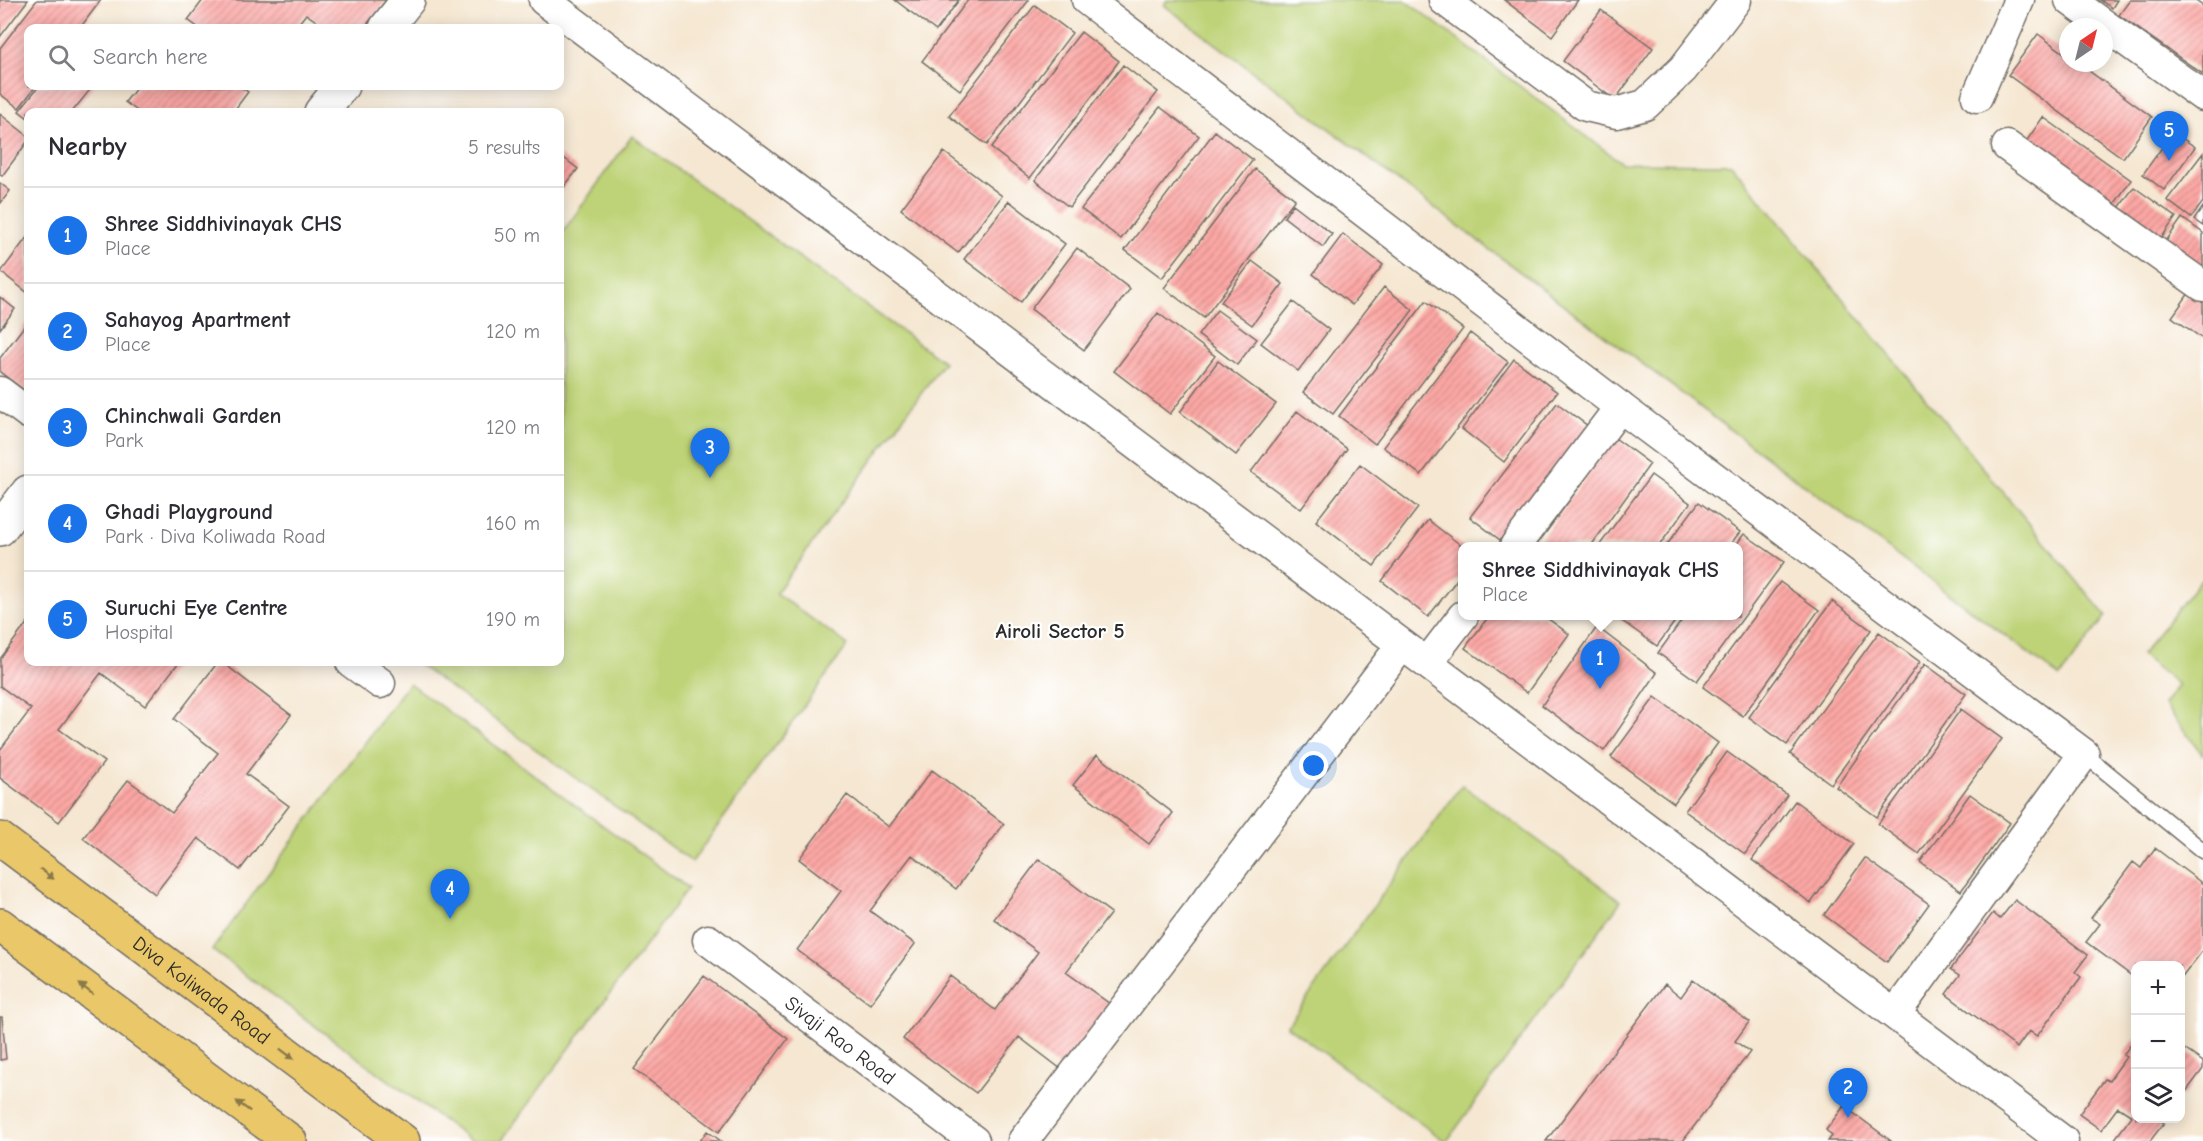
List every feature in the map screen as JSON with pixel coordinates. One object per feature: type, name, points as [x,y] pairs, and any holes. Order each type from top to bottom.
[{"type":"main road","name":"Diva Koliwada Road","points":[[0,839],[403,1141]]},
{"type":"main road","points":[[0,925],[290,1141]]},
{"type":"street","points":[[389,24],[408,0]]},
{"type":"street","points":[[544,0],[2063,1141]]},
{"type":"street","points":[[1087,0],[1620,407],[2084,754],[1895,1014]]},
{"type":"street","points":[[1444,0],[1586,106],[1616,113],[1645,105],[1683,69],[1736,0]]},
{"type":"street","points":[[1977,97],[2019,0]]},
{"type":"street","points":[[2070,0],[2203,96]]},
{"type":"street","points":[[324,108],[339,90]]},
{"type":"street","points":[[2007,146],[2203,286]]},
{"type":"street","points":[[0,392],[24,410]]},
{"type":"street","points":[[1518,542],[1620,407]]},
{"type":"street","points":[[0,529],[24,497]]},
{"type":"street","points":[[1427,663],[1459,620]]},
{"type":"street","points":[[1023,1141],[1402,645]]},
{"type":"street","points":[[357,666],[380,683]]},
{"type":"street","name":"Sivaji Rao Road","points":[[708,940],[974,1141]]},
{"type":"lane","points":[[2084,754],[2203,851]]},
{"type":"green space","points":[[1167,0],[1405,0],[1622,163],[1731,164],[2106,616],[2060,677],[1164,5]]},
{"type":"green space","points":[[632,136],[944,362],[776,593],[848,645],[692,862],[421,666],[564,666],[564,230]]},
{"type":"green space","points":[[2203,577],[2203,755],[2164,704],[2179,685],[2141,655]]},
{"type":"green space","points":[[409,683],[688,888],[501,1141],[471,1141],[212,950]]},
{"type":"green space","points":[[1462,785],[1621,901],[1445,1141],[1287,1026]]},
{"type":"building","points":[[0,0],[28,0],[0,37]]},
{"type":"building","points":[[37,0],[101,0],[83,24],[24,24],[24,90],[33,90],[19,108],[0,94],[0,48]]},
{"type":"building","points":[[203,0],[386,0],[367,24],[320,24],[306,14],[298,24],[194,24],[188,20]]},
{"type":"building","points":[[895,0],[959,0],[936,31]]},
{"type":"building","points":[[968,0],[1029,0],[960,90],[922,61]]},
{"type":"building","points":[[1504,0],[1578,0],[1552,36]]},
{"type":"building","points":[[2100,0],[2117,0],[2112,8]]},
{"type":"building","points":[[2130,0],[2194,0],[2203,6],[2203,74],[2119,15]]},
{"type":"building","points":[[1035,5],[1072,33],[987,145],[949,116]]},
{"type":"building","points":[[1601,10],[1653,48],[1615,100],[1563,61]]},
{"type":"building","points":[[1081,32],[1119,61],[1030,178],[991,148]]},
{"type":"building","points":[[2038,34],[2059,49],[2059,72],[2090,72],[2152,117],[2123,158],[2008,75]]},
{"type":"building","points":[[1123,65],[1158,92],[1069,207],[1035,180]]},
{"type":"building","points":[[36,90],[90,90],[75,108],[24,108],[24,115],[19,111]]},
{"type":"building","points":[[135,90],[245,90],[248,92],[236,108],[133,108],[125,102]]},
{"type":"building","points":[[1160,107],[1199,136],[1121,239],[1081,209]]},
{"type":"building","points":[[0,114],[24,133],[24,146],[2,176],[0,175]]},
{"type":"building","points":[[2043,117],[2131,180],[2111,209],[2023,146]]},
{"type":"building","points":[[1215,131],[1253,160],[1162,278],[1125,250]]},
{"type":"building","points":[[2173,132],[2195,147],[2164,190],[2143,174]]},
{"type":"building","points":[[944,152],[1002,196],[958,253],[901,209]]},
{"type":"building","points":[[2203,153],[2203,202],[2191,218],[2167,200]]},
{"type":"building","points":[[564,158],[578,169],[564,187]]},
{"type":"building","points":[[1255,169],[1295,199],[1204,318],[1164,288]]},
{"type":"building","points":[[0,183],[10,191],[0,204]]},
{"type":"building","points":[[2134,187],[2176,217],[2158,243],[2116,212]]},
{"type":"building","points":[[1009,201],[1065,244],[1021,302],[964,259]]},
{"type":"building","points":[[1293,204],[1332,234],[1323,247],[1284,217]]},
{"type":"building","points":[[2203,207],[2203,226],[2194,220]]},
{"type":"building","points":[[2182,218],[2203,233],[2203,272],[2164,244]]},
{"type":"building","points":[[1343,234],[1383,265],[1352,305],[1313,274]]},
{"type":"building","points":[[24,241],[24,290],[1,272]]},
{"type":"building","points":[[1077,248],[1130,289],[1084,350],[1031,309]]},
{"type":"building","points":[[1252,261],[1283,284],[1252,325],[1221,302]]},
{"type":"building","points":[[1384,287],[1413,310],[1333,414],[1303,392]]},
{"type":"building","points":[[2189,293],[2203,303],[2203,339],[2172,317]]},
{"type":"building","points":[[0,297],[15,309],[0,329]]},
{"type":"building","points":[[1426,301],[1463,329],[1375,444],[1339,416]]},
{"type":"building","points":[[1293,302],[1329,330],[1298,371],[1261,343]]},
{"type":"building","points":[[1217,310],[1257,339],[1237,365],[1198,335]]},
{"type":"building","points":[[1158,313],[1215,356],[1170,414],[1114,371]]},
{"type":"building","points":[[24,326],[24,390],[0,372],[0,358]]},
{"type":"building","points":[[1470,333],[1508,362],[1421,475],[1383,447]]},
{"type":"building","points":[[1514,359],[1557,392],[1504,462],[1462,429]]},
{"type":"building","points":[[1218,361],[1276,404],[1236,455],[1180,412]]},
{"type":"building","points":[[1557,403],[1592,429],[1505,542],[1470,517]]},
{"type":"building","points":[[1297,411],[1347,449],[1301,509],[1251,472]]},
{"type":"building","points":[[1615,438],[1650,464],[1594,542],[1539,542]]},
{"type":"building","points":[[1360,464],[1418,508],[1374,566],[1316,521]]},
{"type":"building","points":[[1651,475],[1690,503],[1662,542],[1602,542]]},
{"type":"building","points":[[1699,502],[1740,532],[1732,542],[1669,542]]},
{"type":"building","points":[[1428,520],[1458,543],[1458,578],[1428,617],[1382,581]]},
{"type":"building","points":[[1744,534],[1784,562],[1743,618],[1743,542],[1738,542]]},
{"type":"building","points":[[1780,582],[1819,610],[1743,716],[1703,687]]},
{"type":"building","points":[[1832,601],[1871,630],[1787,745],[1749,717]]},
{"type":"building","points":[[1486,620],[1550,620],[1569,634],[1527,693],[1465,648]]},
{"type":"building","points":[[1621,620],[1676,620],[1657,646]]},
{"type":"building","points":[[1682,620],[1742,620],[1697,681],[1658,653]]},
{"type":"building","points":[[24,627],[24,666],[176,666],[145,706],[101,673],[59,729],[104,762],[59,822],[0,778],[0,750],[31,709],[0,686],[0,659]]},
{"type":"building","points":[[1597,627],[1657,673],[1604,751],[1542,705]]},
{"type":"building","points":[[1879,632],[1920,662],[1831,784],[1790,754]]},
{"type":"building","points":[[1925,664],[1966,694],[1877,817],[1836,787]]},
{"type":"building","points":[[215,666],[227,666],[291,715],[246,774],[289,806],[240,870],[198,838],[155,894],[83,838],[128,780],[172,813],[218,753],[174,719]]},
{"type":"building","points":[[1655,697],[1718,743],[1674,803],[1611,757]]},
{"type":"building","points":[[1961,709],[2002,739],[1919,854],[1878,824]]},
{"type":"building","points":[[1727,752],[1787,795],[1745,854],[1685,811]]},
{"type":"building","points":[[1097,755],[1173,813],[1149,844],[1073,785]]},
{"type":"building","points":[[932,770],[1004,824],[956,889],[912,855],[870,911],[915,944],[870,1004],[797,950],[841,891],[799,859],[847,795],[889,827]]},
{"type":"building","points":[[1970,794],[2010,823],[1961,891],[1920,862]]},
{"type":"building","points":[[1795,801],[1854,844],[1811,903],[1752,860]]},
{"type":"building","points":[[2155,848],[2203,884],[2203,950],[2185,973],[2185,961],[2131,961],[2131,975],[2086,942],[2100,924],[2091,918],[2133,862],[2141,868]]},
{"type":"building","points":[[1865,858],[1929,904],[1887,962],[1824,915]]},
{"type":"building","points":[[1039,859],[1111,913],[1066,972],[1110,1004],[1061,1069],[1019,1037],[976,1093],[903,1039],[950,976],[995,1010],[1038,952],[994,919]]},
{"type":"building","points":[[2015,900],[2088,955],[2075,972],[2081,977],[2037,1036],[2029,1031],[2017,1048],[1946,994],[1960,975],[1951,969],[1993,913],[2000,919]]},
{"type":"building","points":[[704,976],[788,1039],[719,1132],[634,1069]]},
{"type":"building","points":[[1693,980],[1749,1022],[1735,1041],[1750,1052],[1683,1141],[1546,1141],[1665,984],[1681,997]]},
{"type":"building","points":[[0,1017],[2,1017],[6,1059],[0,1060]]},
{"type":"building","points":[[2131,1044],[2131,1115],[2118,1107],[2101,1130],[2079,1114],[2105,1079],[2109,1081],[2126,1057],[2123,1055]]},
{"type":"building","points":[[2185,1049],[2203,1062],[2203,1069],[2185,1093]]},
{"type":"building","points":[[1844,1106],[1891,1141],[1828,1141],[1832,1136],[1826,1130]]},
{"type":"building","points":[[2131,1117],[2131,1123],[2164,1123],[2150,1141],[2114,1140]]},
{"type":"building","points":[[707,1131],[721,1141],[700,1141]]},
{"type":"place","name":"Suruchi Eye Centre","points":[[2169,161]]},
{"type":"place","name":"Chinchwali Garden","points":[[710,478]]},
{"type":"place","name":"Shree Siddhivinayak CHS","points":[[1600,689]]},
{"type":"place","name":"Ghadi Playground","points":[[450,919]]},
{"type":"place","name":"Sahayog Apartment","points":[[1848,1118]]},
{"type":"district","name":"Airoli Sector 5","points":[[1060,631]]}]
